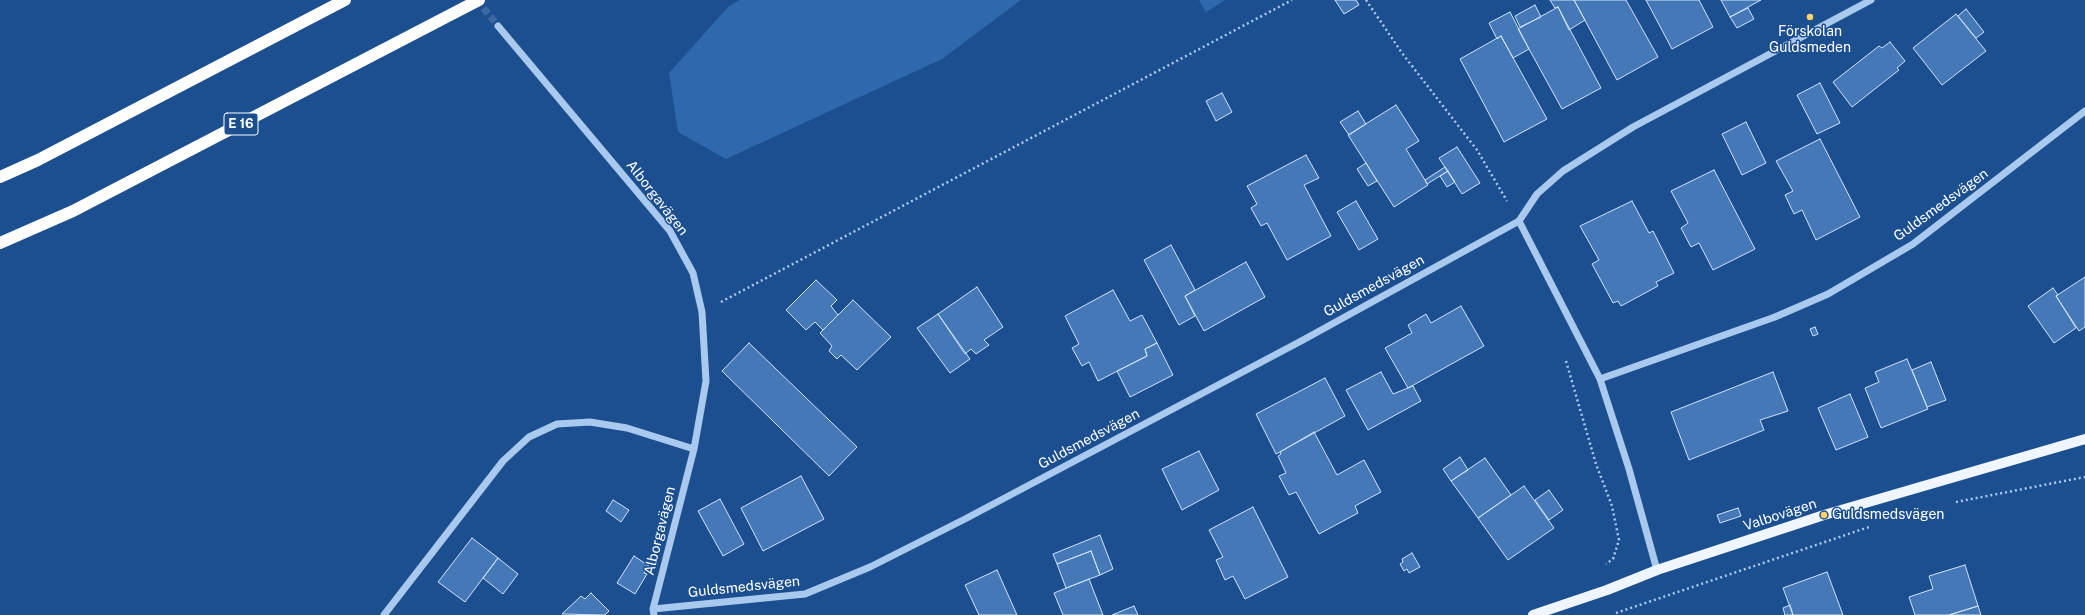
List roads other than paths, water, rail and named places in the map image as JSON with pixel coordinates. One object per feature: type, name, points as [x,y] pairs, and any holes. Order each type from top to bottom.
[{"type":"highway","points":[[0,177],[38,160],[345,0]]},
{"type":"highway","name":"E 16","points":[[0,243],[73,211],[479,0]]},
{"type":"main road","name":"Valbovägen","points":[[1533,615],[1607,590],[1657,570],[1824,515],[2085,439]]},
{"type":"street","name":"Guldsmedsvägen","points":[[653,612],[804,594],[870,567],[965,519],[1296,343],[1519,221],[1537,194],[1563,171],[1633,127],[1871,0]]},
{"type":"street","name":"Alborgavägen","points":[[498,26],[670,231],[693,273],[702,312],[706,381],[694,449],[653,612]]},
{"type":"street","name":"Guldsmedsvägen","points":[[1600,379],[1775,317],[1828,294],[1912,244],[2085,111]]},
{"type":"street","points":[[1519,221],[1600,379],[1629,469],[1657,570]]},
{"type":"street","points":[[384,615],[504,461],[529,437],[557,424],[590,422],[627,428],[694,449]]},
{"type":"tunnel","points":[[477,0],[498,26]]},
{"type":"place","name":"Förskolan Guldsmeden","points":[[1810,17]]},
{"type":"place","name":"Guldsmedsvägen","points":[[1824,515]]}]
